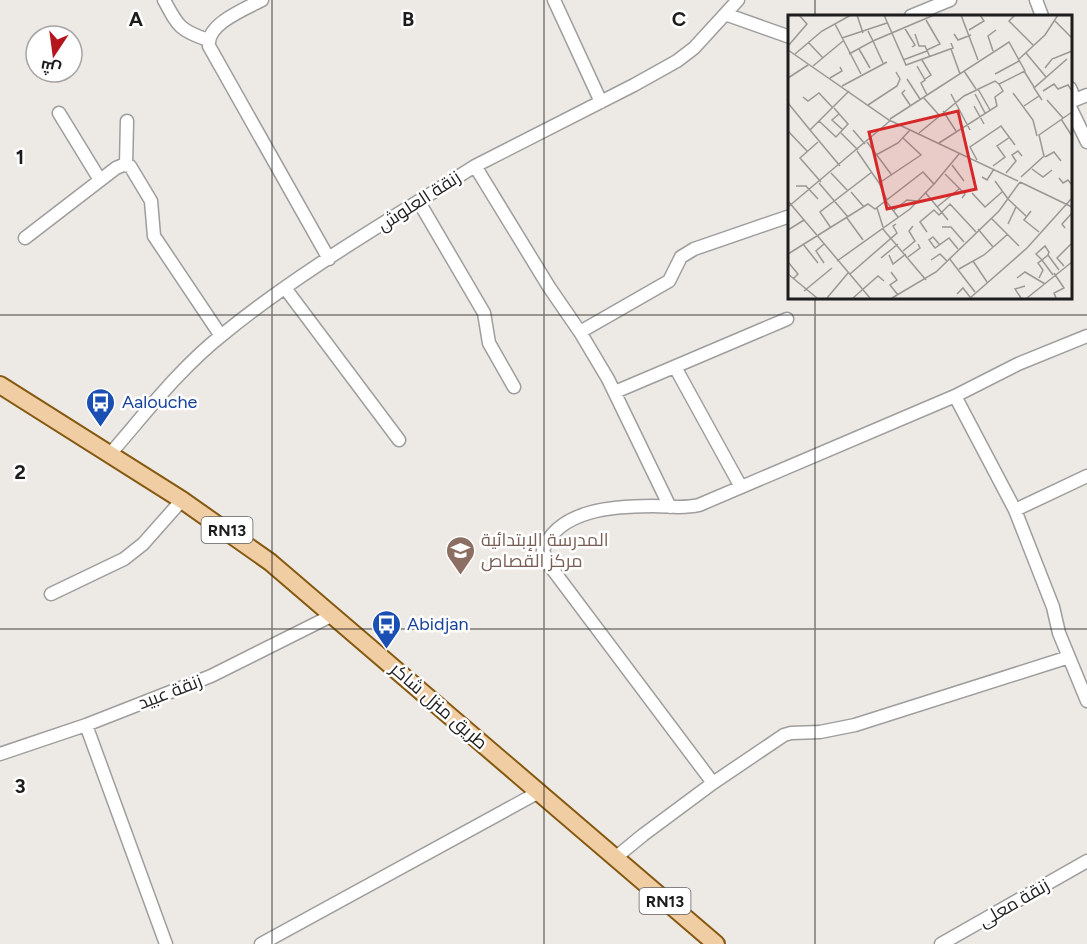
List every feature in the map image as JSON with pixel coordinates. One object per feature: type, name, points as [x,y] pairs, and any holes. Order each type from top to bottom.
[{"type":"main road","name":"طريق منزل شاكر","points":[[0,385],[182,500],[270,562],[716,944]]},
{"type":"street","points":[[164,0],[180,28],[208,40]]},
{"type":"street","points":[[262,0],[210,32],[208,40],[213,54],[329,259]]},
{"type":"street","points":[[554,0],[601,102]]},
{"type":"street","points":[[475,166],[685,56],[738,0]]},
{"type":"street","points":[[913,15],[950,0]]},
{"type":"street","points":[[1036,0],[1042,15]]},
{"type":"street","points":[[725,14],[788,36]]},
{"type":"street","points":[[1075,98],[1087,142]]},
{"type":"street","points":[[59,113],[100,180]]},
{"type":"street","points":[[126,165],[127,121]]},
{"type":"street","points":[[25,238],[116,168],[126,165],[133,168],[151,201],[154,236],[221,336]]},
{"type":"street","name":"زنقة العلوش","points":[[110,454],[177,378],[221,336],[285,288],[475,166],[537,268],[580,332],[615,392],[670,507]]},
{"type":"street","points":[[419,202],[484,313],[489,343],[514,387]]},
{"type":"street","points":[[580,332],[669,281],[681,257],[693,249],[788,217]]},
{"type":"street","points":[[285,288],[399,440]]},
{"type":"street","points":[[615,392],[787,319]]},
{"type":"street","points":[[713,783],[547,562],[543,550],[547,539],[557,528],[595,511],[628,507],[683,508],[699,505],[955,396],[1018,364],[1087,336]]},
{"type":"street","points":[[675,367],[741,487]]},
{"type":"street","points":[[955,396],[1015,510],[1087,702]]},
{"type":"street","points":[[1015,510],[1087,476]]},
{"type":"street","points":[[51,594],[124,559],[143,544],[182,500]]},
{"type":"street","name":"زنقة عبيد","points":[[0,754],[86,725],[211,676],[333,615]]},
{"type":"street","points":[[615,858],[642,835],[713,783],[788,734],[820,732],[855,725],[1070,657]]},
{"type":"street","points":[[86,725],[166,944]]},
{"type":"street","points":[[261,944],[539,792]]},
{"type":"street","name":"زنقة معلى","points":[[941,944],[1087,861]]},
{"type":"place","name":"Aalouche","points":[[101,428]]},
{"type":"place","name":"المدرسة الإبتدائية مركز القصاص","points":[[460,576]]},
{"type":"place","name":"Abidjan","points":[[386,650]]}]
